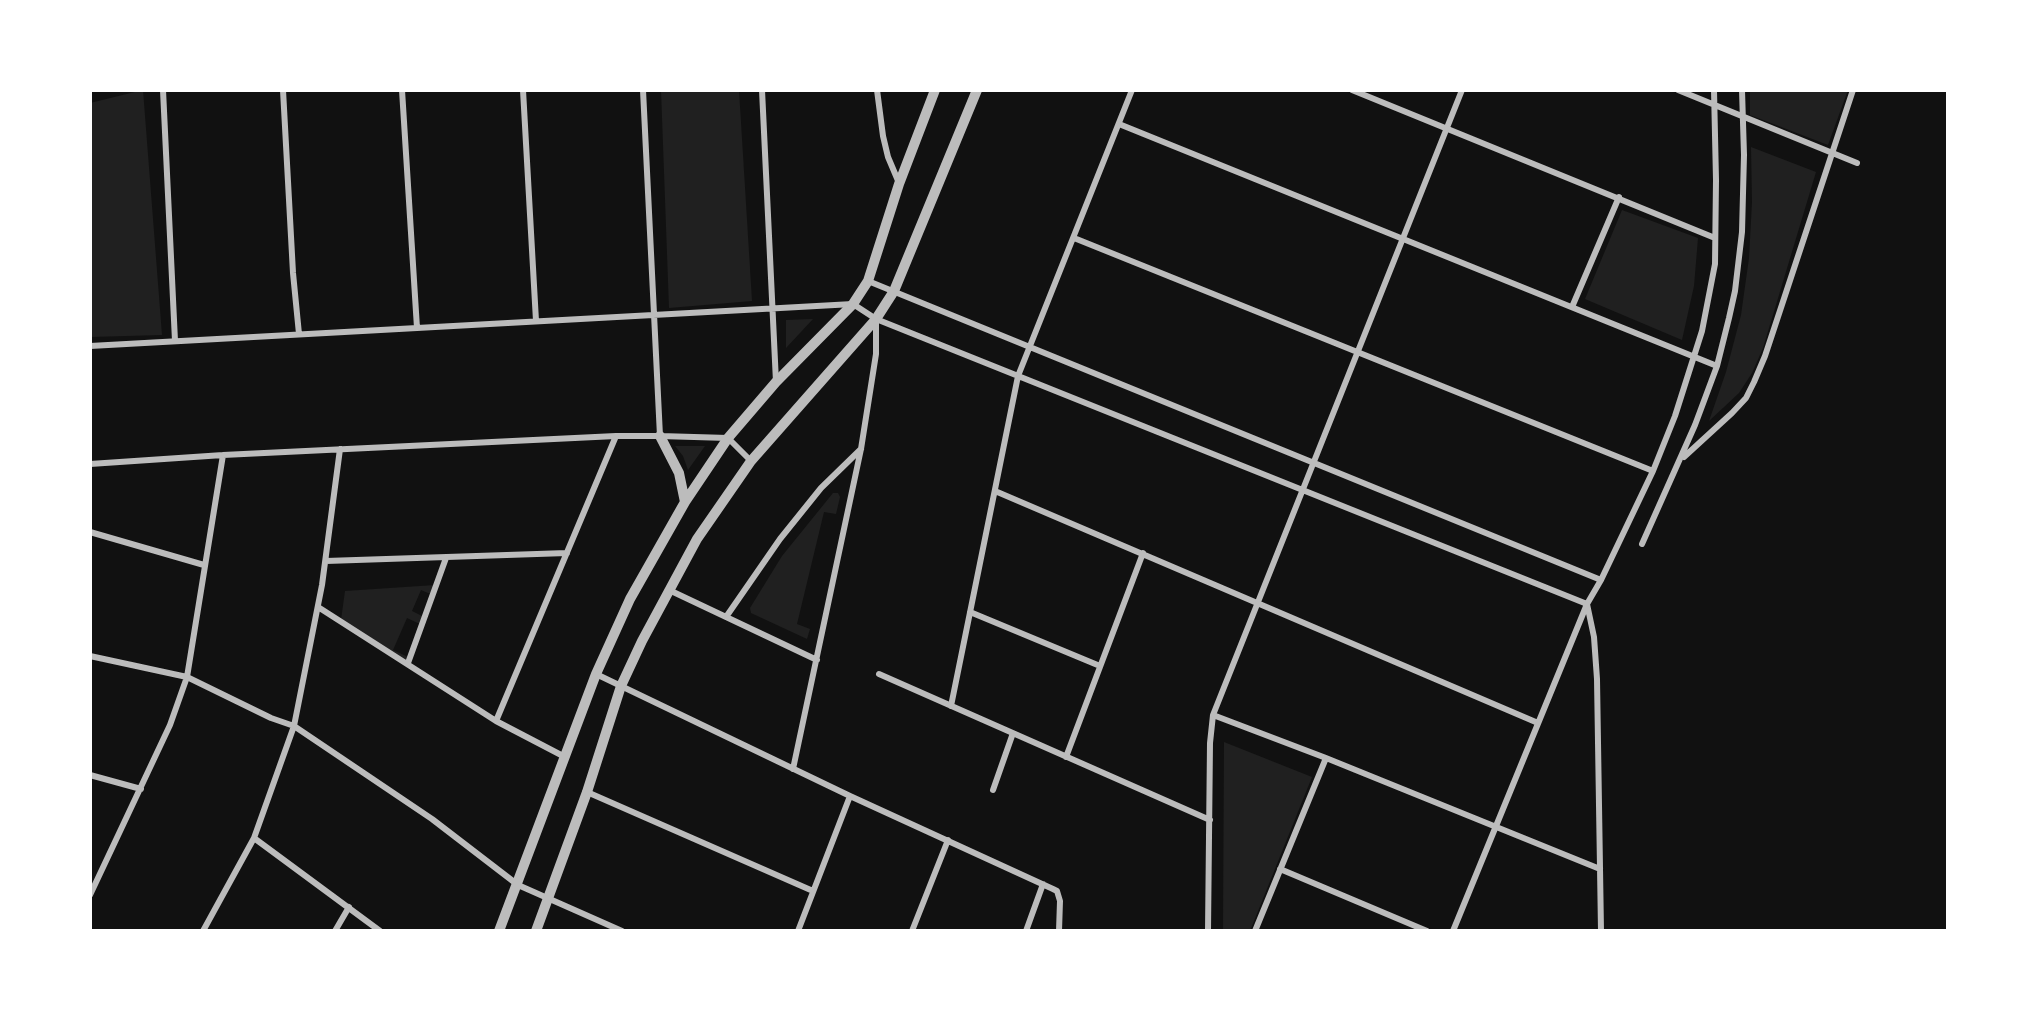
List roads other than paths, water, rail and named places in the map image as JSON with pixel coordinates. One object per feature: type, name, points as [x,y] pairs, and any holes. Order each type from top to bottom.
[{"type":"street","points":[[163,90],[175,341]]},
{"type":"street","points":[[283,90],[293,273],[299,334]]},
{"type":"street","points":[[402,90],[417,328]]},
{"type":"street","points":[[523,90],[536,321]]},
{"type":"street","points":[[644,90],[660,436],[679,473],[685,502]]},
{"type":"street","points":[[762,90],[776,382]]},
{"type":"street","points":[[877,90],[883,136],[888,157],[899,184]]},
{"type":"street","points":[[499,931],[596,674],[630,599],[685,502],[728,438],[776,382],[853,304],[868,281],[899,184],[935,90]]},
{"type":"street","points":[[536,931],[587,792],[621,686],[669,589],[697,539],[752,461],[876,319],[894,291],[977,90]]},
{"type":"street","points":[[951,706],[1018,376],[1132,90]]},
{"type":"street","points":[[1352,90],[1619,197],[1714,238]]},
{"type":"street","points":[[1208,931],[1210,743],[1213,715],[1462,90]]},
{"type":"street","points":[[1678,90],[1857,163]]},
{"type":"street","points":[[1453,931],[1587,604],[1601,580],[1653,471],[1695,357],[1709,302],[1714,264],[1717,106],[1714,90]]},
{"type":"street","points":[[1642,544],[1681,459],[1717,366],[1729,318],[1739,262],[1743,199],[1742,90]]},
{"type":"street","points":[[1681,459],[1732,413],[1746,398],[1754,382],[1765,356],[1853,90]]},
{"type":"street","points":[[1119,124],[1717,366]]},
{"type":"street","points":[[1572,307],[1619,197]]},
{"type":"street","points":[[1074,238],[1653,471]]},
{"type":"street","points":[[868,281],[1601,580]]},
{"type":"street","points":[[90,346],[853,304],[876,319],[1587,604]]},
{"type":"street","points":[[793,769],[861,449],[876,354],[876,319]]},
{"type":"street","points":[[90,464],[223,455],[616,436],[728,438],[752,461]]},
{"type":"street","points":[[496,721],[616,436]]},
{"type":"street","points":[[203,931],[254,838],[294,726],[326,561],[340,449]]},
{"type":"street","points":[[726,617],[780,540],[821,489],[861,449]]},
{"type":"street","points":[[90,895],[93,881],[141,789],[170,725],[187,677],[223,455]]},
{"type":"street","points":[[995,491],[1538,723]]},
{"type":"street","points":[[90,532],[204,565]]},
{"type":"street","points":[[326,561],[567,553]]},
{"type":"street","points":[[1066,757],[1143,553]]},
{"type":"street","points":[[408,663],[446,558]]},
{"type":"street","points":[[669,589],[817,660]]},
{"type":"street","points":[[1587,604],[1594,637],[1597,679],[1601,931]]},
{"type":"street","points":[[318,607],[496,721],[565,757]]},
{"type":"street","points":[[970,612],[1100,666]]},
{"type":"street","points":[[90,656],[187,677],[271,718],[294,726],[432,819],[518,885],[622,931]]},
{"type":"street","points":[[596,674],[850,796],[1053,888],[1057,891],[1060,901],[1059,931]]},
{"type":"street","points":[[879,674],[1210,820]]},
{"type":"street","points":[[1213,715],[1326,758],[1600,869]]},
{"type":"street","points":[[993,790],[1012,733]]},
{"type":"street","points":[[1255,931],[1326,758]]},
{"type":"street","points":[[90,775],[141,789]]},
{"type":"street","points":[[587,792],[813,891]]},
{"type":"street","points":[[798,931],[850,796]]},
{"type":"street","points":[[254,838],[380,931]]},
{"type":"street","points":[[912,931],[948,840]]},
{"type":"street","points":[[1280,868],[1427,931]]},
{"type":"street","points":[[1026,931],[1043,884]]},
{"type":"street","points":[[335,931],[349,907]]}]
